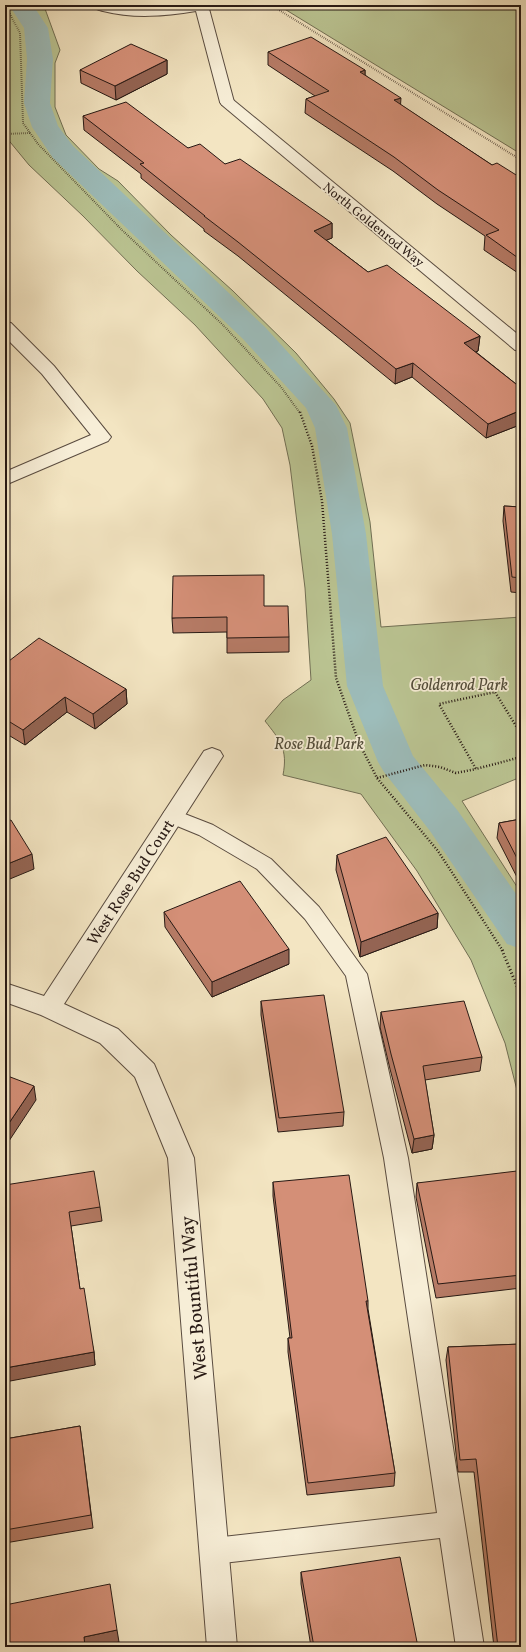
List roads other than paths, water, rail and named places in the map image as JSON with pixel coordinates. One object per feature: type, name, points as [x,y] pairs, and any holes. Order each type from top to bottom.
[{"type":"street","name":"North Goldenrod Way","points":[[226,102],[521,346]]},
{"type":"street","points":[[5,327],[48,370],[102,437],[5,479]]},
{"type":"street","name":"West Rose Bud Court","points":[[49,1008],[212,756]]},
{"type":"street","name":"West Bountiful Way","points":[[5,992],[49,1008],[109,1036],[144,1071],[181,1158],[222,1647]]},
{"type":"lane","points":[[96,5],[107,9],[130,12],[168,12],[201,5],[226,102]]},
{"type":"lane","points":[[172,816],[206,830],[264,864],[312,913],[356,974],[396,1158],[470,1647]]},
{"type":"lane","points":[[214,1551],[451,1524]]},
{"type":"waterway","points":[[21,5],[36,28],[40,59],[37,103],[45,127],[63,152],[254,333],[320,405],[331,428],[349,534],[365,686],[397,762],[444,821],[521,933]]},
{"type":"park label","name":"Goldenrod Park","points":[[459,684]]},
{"type":"park label","name":"Rose Bud Park","points":[[319,743]]}]
